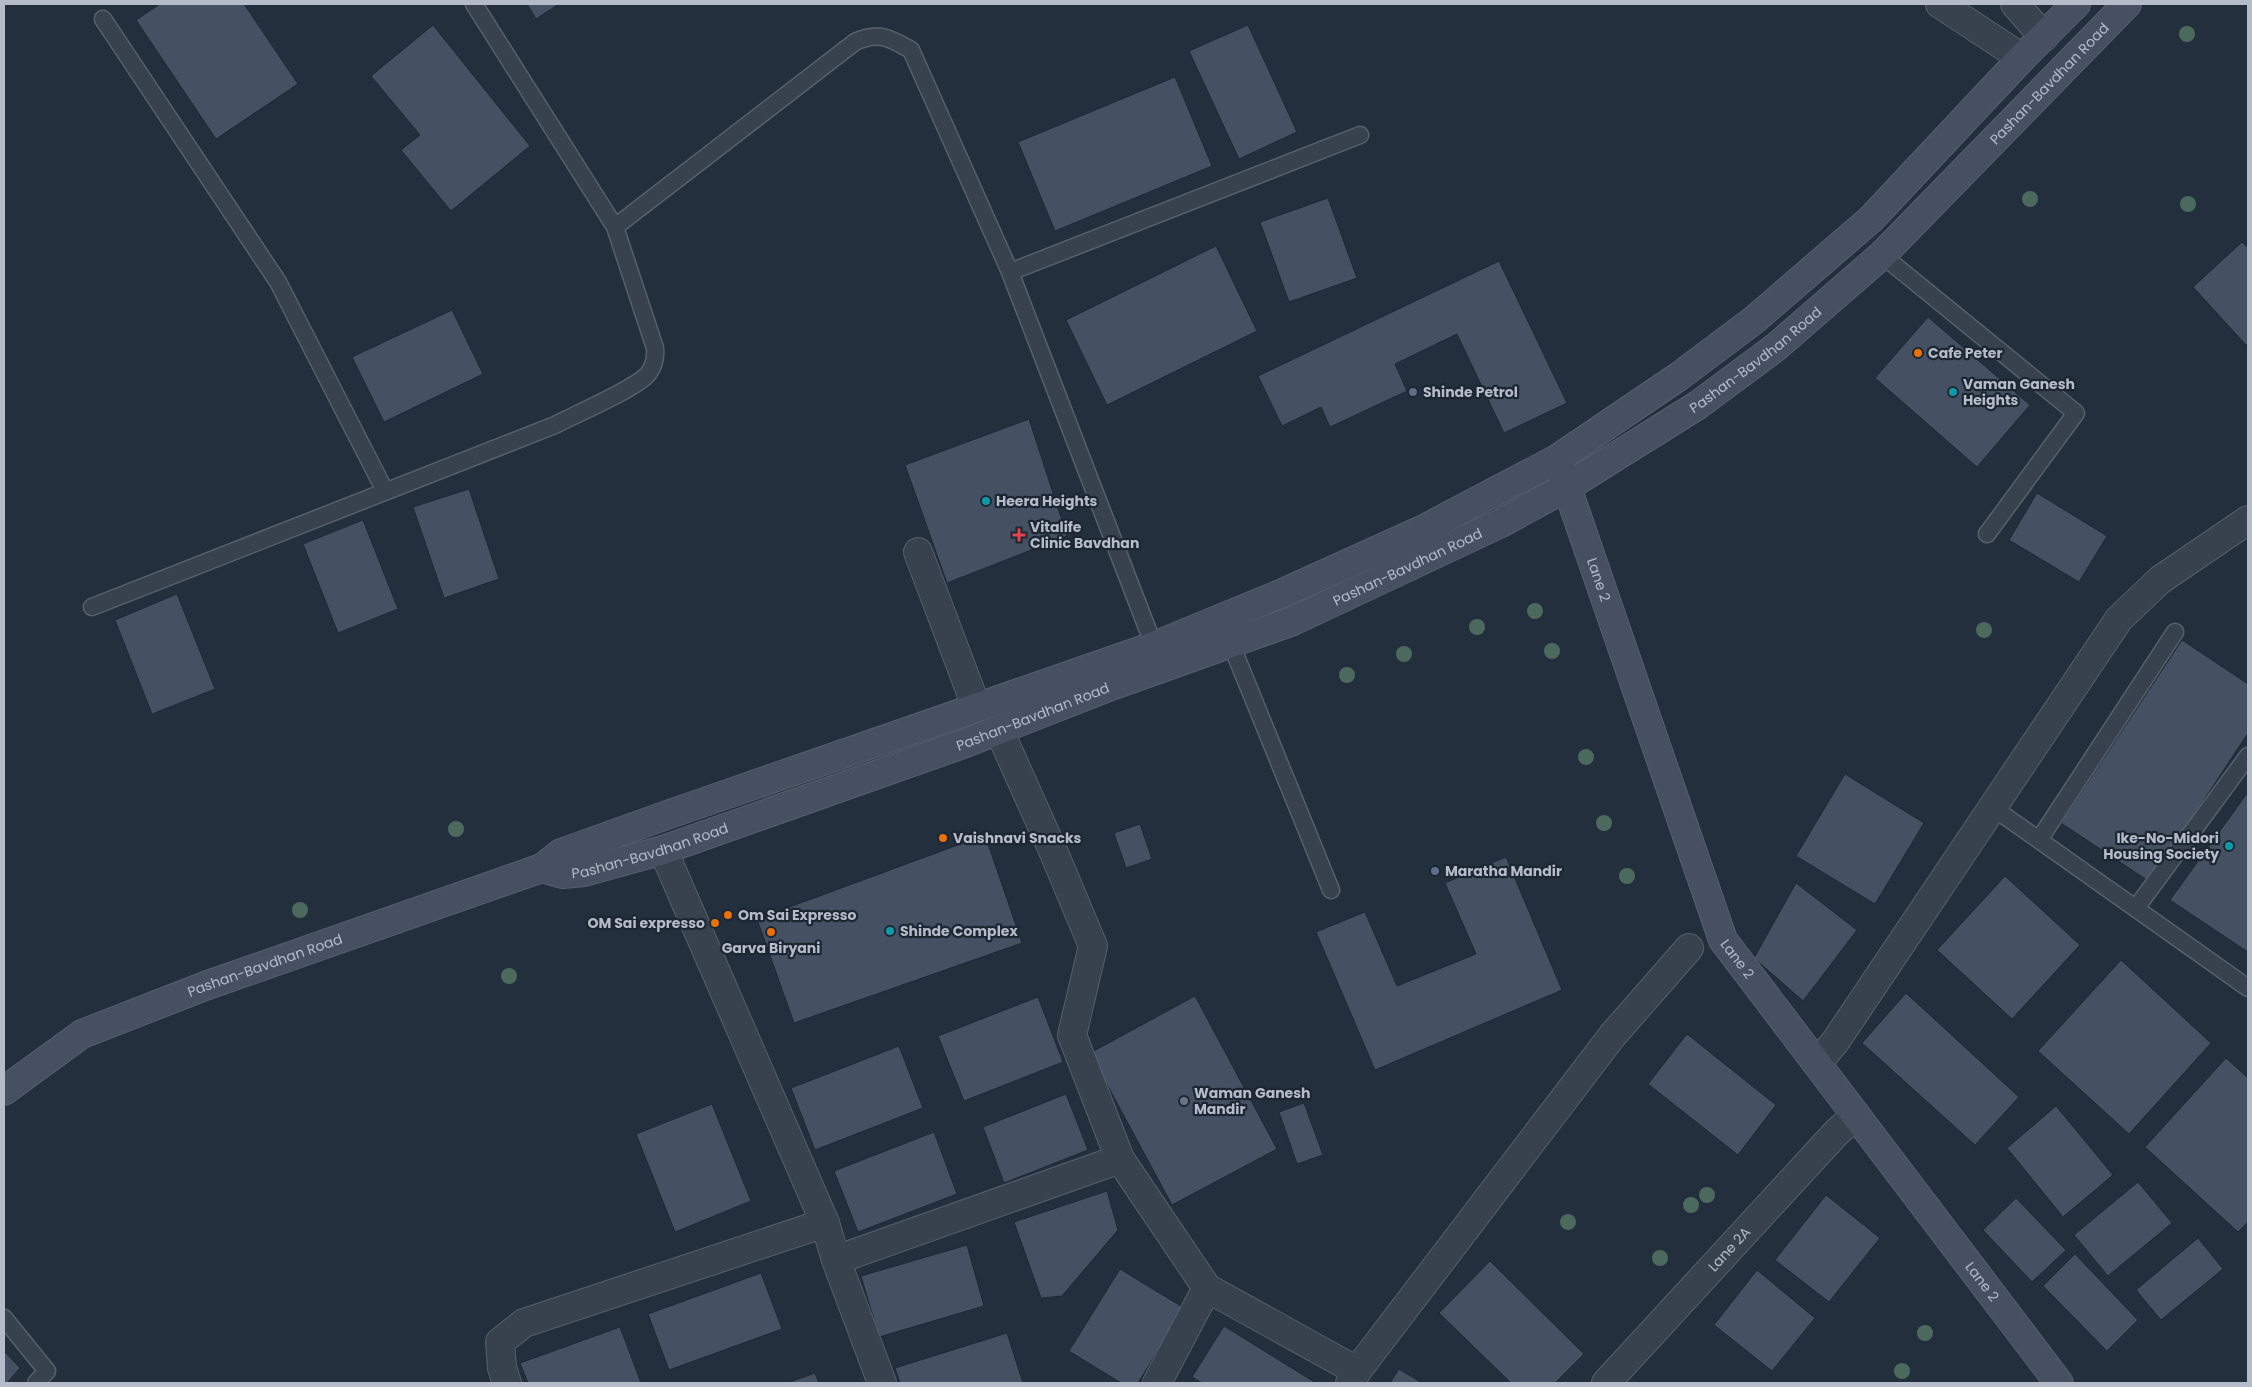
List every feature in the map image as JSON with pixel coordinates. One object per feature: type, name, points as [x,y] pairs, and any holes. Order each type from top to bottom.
[{"type":"main road","name":"Pashan-Bavdhan Road","points":[[4,1091],[82,1034],[205,986],[542,868],[561,853],[976,706],[1154,646],[1286,592],[1422,530],[1557,459],[1678,377],[1754,320],[1871,219],[2022,58],[2076,4]]},
{"type":"main road","name":"Pashan-Bavdhan Road","points":[[542,868],[563,874],[584,872],[663,850],[999,730],[1111,686],[1294,621],[1501,523],[1567,487],[1698,405],[1768,353],[1882,255],[2127,4]]},
{"type":"main road","name":"Lane 2","points":[[1557,459],[1723,940],[2060,1383]]},
{"type":"street","points":[[1940,4],[2022,58]]},
{"type":"street","points":[[2015,4],[2044,37]]},
{"type":"street","points":[[1817,1063],[1835,1042],[2119,619],[2160,580],[2248,520]]},
{"type":"street","points":[[918,552],[976,706]]},
{"type":"street","points":[[999,730],[1093,946],[1072,1035],[1120,1159],[1207,1288],[1354,1377],[1612,1036],[1689,948]]},
{"type":"street","points":[[663,850],[826,1223],[836,1260],[882,1383]]},
{"type":"street","name":"Lane 2A","points":[[1606,1383],[1837,1132],[1856,1115]]},
{"type":"street","points":[[836,1260],[1120,1159]]},
{"type":"street","points":[[507,1383],[502,1368],[500,1342],[524,1323],[826,1223]]},
{"type":"street","points":[[1157,1383],[1207,1288]]},
{"type":"lane","points":[[92,607],[555,425],[608,398],[648,374],[656,358],[655,348],[615,226],[474,4]]},
{"type":"lane","points":[[103,19],[278,282],[385,491]]},
{"type":"lane","points":[[615,226],[855,42],[868,36],[882,36],[911,50],[1010,272],[1154,646]]},
{"type":"lane","points":[[1010,272],[1360,135]]},
{"type":"lane","points":[[1882,255],[2076,413],[1987,534]]},
{"type":"lane","points":[[2039,840],[2175,632]]},
{"type":"lane","points":[[1231,644],[1331,890]]},
{"type":"lane","points":[[2136,908],[2248,756]]},
{"type":"lane","points":[[1992,807],[2248,988]]},
{"type":"lane","points":[[4,1318],[47,1371],[36,1383]]},
{"type":"building","points":[[160,4],[244,4],[298,84],[216,139],[136,20]]},
{"type":"building","points":[[527,4],[559,4],[536,19]]},
{"type":"building","points":[[433,25],[530,146],[451,211],[401,150],[420,135],[371,76]]},
{"type":"building","points":[[1248,25],[1297,132],[1239,159],[1189,51]]},
{"type":"building","points":[[1175,77],[1212,166],[1055,231],[1018,142]]},
{"type":"building","points":[[1328,198],[1357,278],[1289,302],[1260,222]]},
{"type":"building","points":[[2242,242],[2248,248],[2248,343],[2246,345],[2193,287]]},
{"type":"building","points":[[1216,246],[1257,331],[1107,405],[1066,320]]},
{"type":"building","points":[[1499,261],[1567,403],[1504,433],[1457,334],[1395,364],[1407,391],[1330,427],[1321,407],[1282,426],[1258,376]]},
{"type":"building","points":[[452,310],[483,374],[384,422],[352,357]]},
{"type":"building","name":"Vaman Ganesh Heights","points":[[1928,317],[2030,405],[1977,467],[1875,378]]},
{"type":"building","name":"Heera Heights","points":[[1029,419],[1067,536],[947,583],[905,465]]},
{"type":"building","points":[[469,489],[499,579],[444,598],[413,507]]},
{"type":"building","points":[[2037,493],[2107,536],[2079,582],[2009,540]]},
{"type":"building","points":[[363,520],[398,609],[338,633],[303,544]]},
{"type":"building","points":[[177,594],[215,689],[152,714],[115,620]]},
{"type":"building","points":[[2182,640],[2248,684],[2248,733],[2150,882],[2061,823]]},
{"type":"building","points":[[1845,774],[1924,823],[1875,904],[1796,856]]},
{"type":"building","name":"Ike-No-Midori Housing Society","points":[[2248,792],[2248,952],[2170,900]]},
{"type":"building","points":[[1140,824],[1152,859],[1126,868],[1114,833]]},
{"type":"building","name":"Shinde Complex","points":[[985,835],[1022,943],[794,1023],[757,919]]},
{"type":"building","points":[[1506,857],[1562,990],[1375,1070],[1316,932],[1365,912],[1397,986],[1476,954],[1445,883]]},
{"type":"building","points":[[2005,876],[2080,945],[2012,1019],[1937,950]]},
{"type":"building","points":[[1796,883],[1857,930],[1803,1001],[1754,958]]},
{"type":"building","points":[[2121,960],[2211,1043],[2129,1134],[2038,1051]]},
{"type":"building","points":[[1906,993],[2019,1097],[1975,1145],[1862,1043]]},
{"type":"building","name":"Waman Ganesh Mandir","points":[[1195,996],[1277,1149],[1172,1205],[1090,1053]]},
{"type":"building","points":[[1038,997],[1063,1062],[964,1101],[938,1036]]},
{"type":"building","points":[[1687,1034],[1776,1105],[1738,1155],[1648,1084]]},
{"type":"building","points":[[899,1046],[923,1108],[815,1150],[791,1088]]},
{"type":"building","points":[[2226,1058],[2248,1078],[2248,1222],[2238,1232],[2145,1147]]},
{"type":"building","points":[[1066,1094],[1088,1150],[1004,1183],[983,1127]]},
{"type":"building","points":[[1304,1103],[1323,1155],[1297,1164],[1279,1112]]},
{"type":"building","points":[[712,1104],[751,1201],[675,1232],[636,1134]]},
{"type":"building","points":[[2056,1106],[2113,1175],[2063,1217],[2007,1148]]},
{"type":"building","points":[[934,1132],[957,1194],[858,1232],[834,1171]]},
{"type":"building","points":[[2138,1182],[2172,1223],[2108,1276],[2074,1235]]},
{"type":"building","points":[[1107,1191],[1118,1230],[1062,1296],[1041,1298],[1014,1222]]},
{"type":"building","points":[[1826,1195],[1880,1238],[1829,1302],[1775,1260]]},
{"type":"building","points":[[2016,1198],[2066,1250],[2032,1282],[1983,1230]]},
{"type":"building","points":[[2198,1238],[2223,1269],[2161,1320],[2136,1290]]},
{"type":"building","points":[[967,1245],[984,1306],[879,1337],[861,1276]]},
{"type":"building","points":[[2075,1254],[2138,1320],[2107,1351],[2043,1286]]},
{"type":"building","points":[[1490,1261],[1584,1354],[1555,1383],[1511,1383],[1439,1313]]},
{"type":"building","points":[[1120,1269],[1184,1308],[1138,1383],[1121,1383],[1069,1351]]},
{"type":"building","points":[[1757,1270],[1815,1318],[1772,1371],[1714,1325]]},
{"type":"building","points":[[761,1273],[782,1329],[669,1370],[648,1314]]},
{"type":"building","points":[[1224,1326],[1316,1383],[1202,1383],[1192,1377]]},
{"type":"building","points":[[620,1327],[641,1383],[528,1383],[520,1363]]},
{"type":"building","points":[[1007,1333],[1023,1383],[900,1383],[895,1368]]},
{"type":"building","points":[[4,1351],[20,1368],[7,1383],[4,1383]]},
{"type":"building","points":[[1399,1369],[1422,1383],[1390,1383]]},
{"type":"building","points":[[815,1373],[819,1383],[787,1383]]},
{"type":"place","name":"Cafe Peter","points":[[1918,353]]},
{"type":"place","name":"Shinde Petrol","points":[[1413,392]]},
{"type":"place","name":"Vaman Ganesh Heights","points":[[1953,392]]},
{"type":"place","name":"Heera Heights","points":[[986,501]]},
{"type":"place","name":"Vitalife Clinic Bavdhan","points":[[1019,535]]},
{"type":"place","name":"Vaishnavi Snacks","points":[[943,838]]},
{"type":"place","name":"Ike-No-Midori Housing Society","points":[[2229,846]]},
{"type":"place","name":"Maratha Mandir","points":[[1435,871]]},
{"type":"place","name":"Om Sai Expresso","points":[[728,915]]},
{"type":"place","name":"OM Sai expresso","points":[[715,923]]},
{"type":"place","name":"Shinde Complex","points":[[890,931]]},
{"type":"place","name":"Garva Biryani","points":[[771,932]]},
{"type":"place","name":"Waman Ganesh Mandir","points":[[1184,1101]]}]
